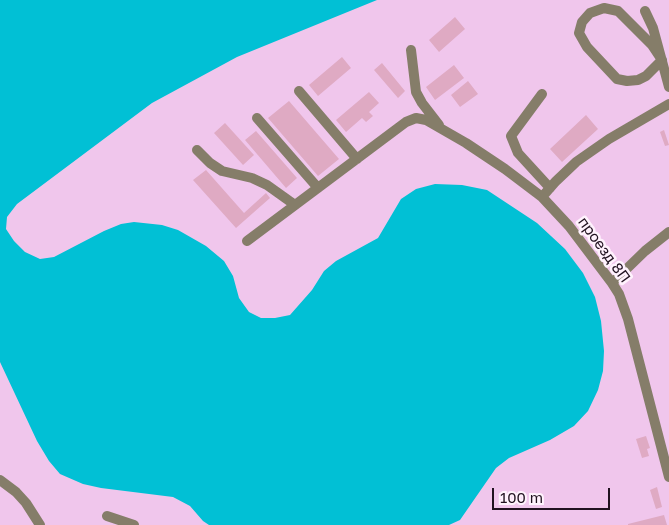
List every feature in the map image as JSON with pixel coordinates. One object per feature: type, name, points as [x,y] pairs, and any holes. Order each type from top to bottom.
[{"type":"street","points":[[604,8],[618,11],[652,46],[662,60],[646,76],[638,80],[628,81],[617,78],[587,46],[579,33],[582,22],[590,13],[604,8]]},
{"type":"street","points":[[646,11],[653,28],[669,87]]},
{"type":"street","points":[[411,50],[416,92],[443,130]]},
{"type":"street","points":[[247,241],[358,159],[299,91]]},
{"type":"street","points":[[542,94],[511,136],[518,153],[550,188]]},
{"type":"street","points":[[542,198],[576,162],[609,139],[669,104]]},
{"type":"street","points":[[257,118],[318,188]]},
{"type":"street","name":"проезд 8П","points":[[358,159],[406,122],[416,118],[426,120],[466,143],[505,169],[542,198],[569,226],[619,294],[628,319],[669,477]]},
{"type":"street","points":[[197,150],[210,163],[222,170],[252,178],[267,185],[295,205]]},
{"type":"street","points":[[612,283],[645,250],[669,232]]},
{"type":"street","points":[[0,480],[16,492],[40,525]]},
{"type":"street","points":[[107,516],[134,525]]},
{"type":"water","points":[[0,0],[377,0],[237,57],[152,103],[17,204],[7,217],[6,229],[25,252],[40,259],[54,257],[121,224],[134,222],[162,225],[178,230],[206,246],[224,261],[233,276],[239,298],[249,312],[261,318],[275,318],[290,315],[312,290],[324,271],[336,261],[378,238],[401,199],[416,189],[435,184],[462,185],[487,190],[537,223],[565,249],[583,273],[595,297],[601,321],[604,351],[603,371],[598,390],[588,411],[574,426],[550,440],[509,458],[496,468],[460,520],[449,525],[209,525],[190,506],[173,497],[101,488],[83,484],[60,474],[49,461],[37,441],[0,362]]},
{"type":"building","points":[[455,17],[465,29],[439,52],[429,40]]},
{"type":"building","points":[[342,57],[351,68],[318,96],[309,85]]},
{"type":"building","points":[[382,63],[405,91],[398,98],[374,70]]},
{"type":"building","points":[[454,65],[464,78],[435,100],[426,87]]},
{"type":"building","points":[[468,81],[478,94],[460,107],[451,95]]},
{"type":"building","points":[[369,92],[379,103],[369,112],[373,116],[366,122],[362,118],[346,132],[336,120]]},
{"type":"building","points":[[289,101],[339,159],[318,176],[268,118]]},
{"type":"building","points":[[586,115],[598,129],[562,162],[550,149]]},
{"type":"building","points":[[225,123],[254,155],[243,165],[214,133]]},
{"type":"building","points":[[664,130],[669,145],[665,146],[660,132]]},
{"type":"building","points":[[256,131],[297,178],[286,188],[245,140]]},
{"type":"building","points":[[206,170],[244,213],[266,193],[270,198],[236,228],[193,180]]},
{"type":"building","points":[[646,436],[650,448],[647,449],[649,456],[642,458],[636,439]]},
{"type":"building","points":[[657,487],[662,507],[656,509],[650,490]]},
{"type":"building","points":[[664,515],[667,525],[628,525],[628,524]]}]
